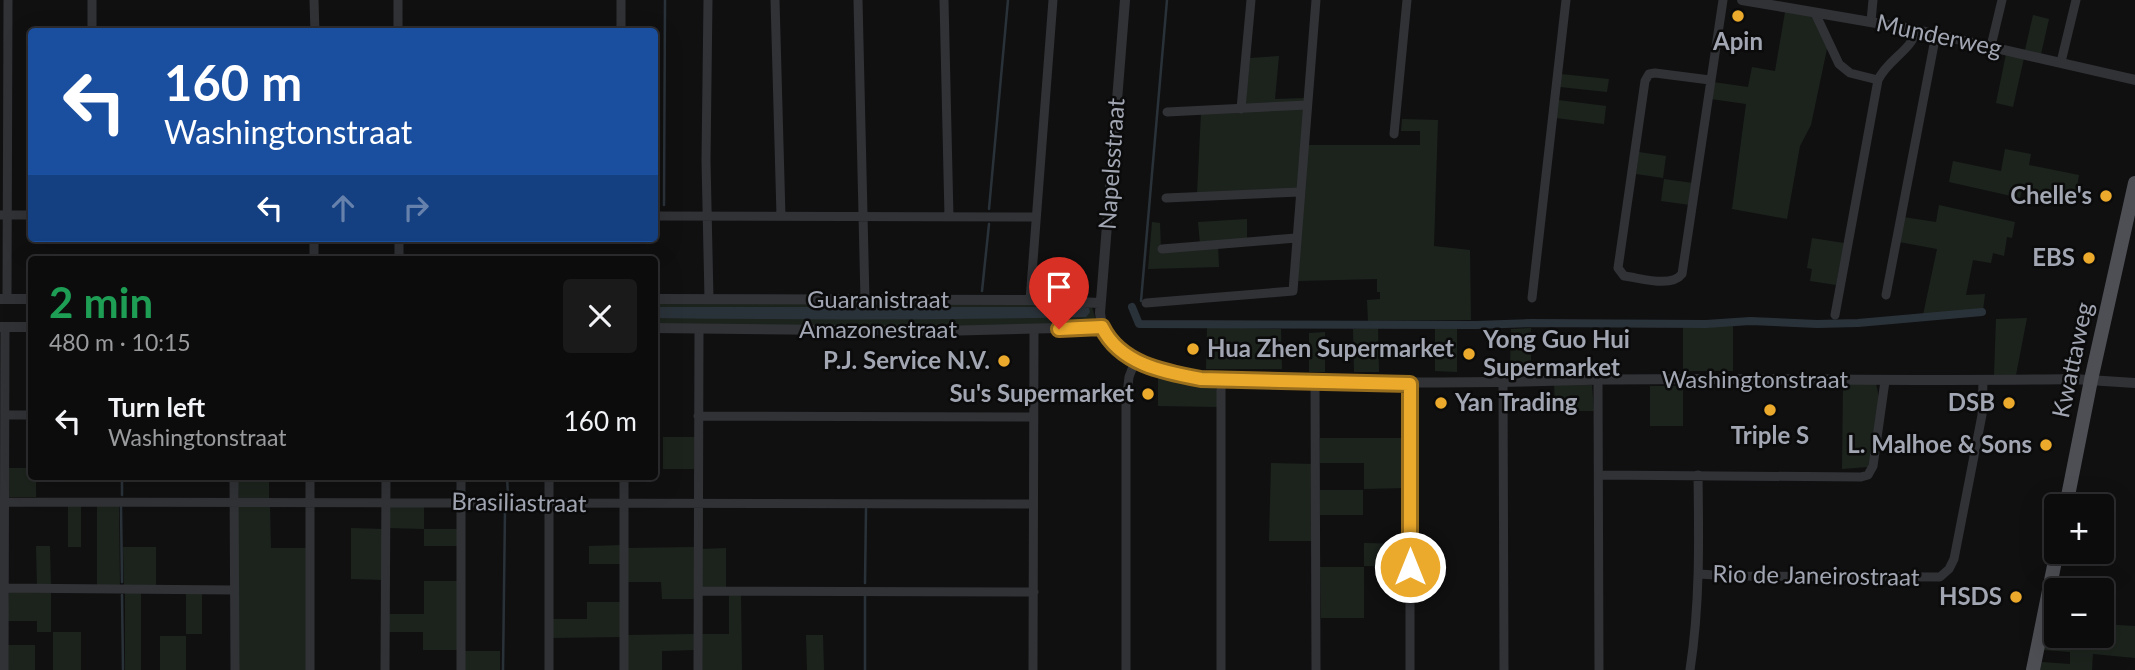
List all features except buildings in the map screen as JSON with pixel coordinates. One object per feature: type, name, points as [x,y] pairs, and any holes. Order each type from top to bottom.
[{"type":"main road","name":"Kwattaweg","points":[[2068,494],[2135,183]]},
{"type":"main road","points":[[2033,670],[2054,564]]},
{"type":"street","points":[[8,0],[3,215],[4,299],[28,299]]},
{"type":"street","points":[[92,0],[92,28]]},
{"type":"street","points":[[314,0],[314,28]]},
{"type":"street","points":[[398,0],[398,28]]},
{"type":"street","points":[[621,0],[621,28]]},
{"type":"street","points":[[708,0],[709,299]]},
{"type":"street","points":[[775,0],[781,216]]},
{"type":"street","points":[[858,0],[865,300]]},
{"type":"street","points":[[944,0],[949,217]]},
{"type":"street","points":[[1030,300],[1053,0]]},
{"type":"street","name":"Napelsstraat","points":[[1102,327],[1100,303],[1125,0]]},
{"type":"street","points":[[1241,109],[1251,0]]},
{"type":"street","points":[[1146,303],[1293,291],[1316,0]]},
{"type":"street","points":[[1394,134],[1407,0]]},
{"type":"street","points":[[1532,298],[1566,0]]},
{"type":"street","points":[[1710,80],[1655,73],[1649,74],[1645,81],[1618,268],[1625,276],[1669,281],[1678,280],[1682,274],[1723,0]]},
{"type":"street","name":"Munderweg","points":[[1742,0],[1770,2],[1815,13],[1917,30],[2135,79]]},
{"type":"street","points":[[1871,22],[1873,0]]},
{"type":"street","points":[[1991,46],[2002,0]]},
{"type":"street","points":[[2062,62],[2077,0]]},
{"type":"street","points":[[1815,13],[1839,64],[1850,72],[1878,80]]},
{"type":"street","points":[[1835,315],[1878,80],[1885,67],[1911,44],[1917,30]]},
{"type":"street","points":[[1886,295],[1936,34]]},
{"type":"street","points":[[1167,112],[1307,105]]},
{"type":"street","points":[[1166,198],[1300,192]]},
{"type":"street","points":[[3,215],[28,215]]},
{"type":"street","points":[[658,216],[1035,217]]},
{"type":"street","points":[[1162,248],[1296,238]]},
{"type":"street","name":"Guaranistraat","points":[[658,299],[1030,300],[1100,303]]},
{"type":"street","points":[[4,670],[2,588],[5,415],[2,327],[28,327]]},
{"type":"street","name":"Washingtonstraat","points":[[1102,327],[1114,347],[1135,361],[1178,375],[1221,380],[1410,384],[1598,380],[2091,380],[2135,383]]},
{"type":"street","name":"Amazonestraat","points":[[658,328],[1034,330],[1102,327]]},
{"type":"street","points":[[698,670],[699,329]]},
{"type":"street","points":[[1032,670],[1034,330]]},
{"type":"street","points":[[1126,670],[1126,403],[1129,377],[1135,361]]},
{"type":"street","points":[[1221,380],[1221,670]]},
{"type":"street","points":[[1598,380],[1599,670]]},
{"type":"street","points":[[1600,475],[1823,478],[1868,475],[1873,466],[1885,381]]},
{"type":"street","name":"Rio de Janeirostraat","points":[[1699,574],[1940,577],[1954,559],[1982,415],[1983,381]]},
{"type":"street","points":[[1315,382],[1316,670]]},
{"type":"street","points":[[1503,382],[1504,670]]},
{"type":"street","points":[[1410,384],[1410,670]]},
{"type":"street","points":[[5,415],[28,415]]},
{"type":"street","points":[[698,416],[1033,417]]},
{"type":"street","points":[[1690,670],[1697,628],[1698,475]]},
{"type":"street","points":[[234,480],[235,670]]},
{"type":"street","points":[[310,480],[310,670]]},
{"type":"street","points":[[385,670],[386,480]]},
{"type":"street","points":[[461,480],[461,670]]},
{"type":"street","points":[[549,480],[549,670]]},
{"type":"street","points":[[624,480],[624,670]]},
{"type":"street","name":"Brasiliastraat","points":[[4,502],[1033,504]]},
{"type":"street","points":[[2,588],[234,590]]},
{"type":"street","points":[[699,591],[1034,592]]},
{"type":"shaded area","points":[[1785,12],[1813,16],[1828,44],[1811,125],[1800,146],[1787,219],[1732,209],[1746,104],[1711,99],[1713,82],[1748,87],[1752,67],[1775,71]]},
{"type":"shaded area","points":[[2033,15],[2049,19],[2041,54],[2025,50]]},
{"type":"shaded area","points":[[2006,54],[2024,58],[2013,107],[1996,103]]},
{"type":"shaded area","points":[[1279,56],[1275,99],[1305,98],[1299,187],[1197,194],[1201,113],[1245,110],[1250,58]]},
{"type":"shaded area","points":[[1561,74],[1609,79],[1607,92],[1560,87]]},
{"type":"shaded area","points":[[1558,100],[1606,106],[1604,124],[1556,118]]},
{"type":"shaded area","points":[[1402,119],[1438,120],[1434,246],[1470,250],[1471,320],[1368,321],[1367,300],[1380,299],[1377,279],[1298,281],[1307,145],[1420,145],[1420,131],[1401,131]]},
{"type":"shaded area","points":[[2005,149],[2031,154],[2029,165],[2079,175],[2075,199],[2022,191],[2020,198],[1949,182],[1953,161],[2001,171]]},
{"type":"shaded area","points":[[1639,152],[1666,156],[1663,178],[1636,174]]},
{"type":"shaded area","points":[[1664,179],[1693,183],[1690,205],[1661,201]]},
{"type":"shaded area","points":[[1939,205],[2015,222],[2012,238],[2007,237],[2004,256],[1993,253],[1991,263],[1973,260],[1966,295],[1985,294],[1983,310],[1923,315],[1937,249],[1899,242],[1903,217],[1936,222]]},
{"type":"shaded area","points":[[1247,219],[1247,241],[1200,244],[1198,222]]},
{"type":"shaded area","points":[[1152,222],[1160,223],[1161,250],[1218,245],[1219,267],[1148,269]]},
{"type":"shaded area","points":[[1812,238],[1844,243],[1836,285],[1810,281],[1812,269],[1807,268]]},
{"type":"shaded area","points":[[658,302],[1010,303],[1092,307],[1095,317],[1091,325],[1073,327],[658,325],[658,318],[1016,318],[1084,307],[658,307]]},
{"type":"shaded area","points":[[658,307],[1084,307],[1089,308],[1090,312],[1086,317],[1032,318],[658,318]]},
{"type":"shaded area","points":[[2027,318],[2016,375],[1994,375],[1996,319]]},
{"type":"shaded area","points":[[1733,326],[1733,371],[1683,371],[1683,327]]},
{"type":"shaded area","points":[[1207,327],[1281,329],[1282,369],[1206,369]]},
{"type":"shaded area","points":[[1378,328],[1379,372],[1354,372],[1353,329]]},
{"type":"shaded area","points":[[1531,328],[1531,369],[1510,368],[1511,329]]},
{"type":"shaded area","points":[[1435,329],[1457,329],[1457,372],[1435,371]]},
{"type":"shaded area","points":[[1325,332],[1325,372],[1309,372],[1309,333]]},
{"type":"shaded area","points":[[1158,373],[1213,383],[1218,392],[1218,407],[1158,406]]},
{"type":"shaded area","points":[[1554,382],[1592,385],[1594,411],[1555,411]]},
{"type":"shaded area","points":[[1843,383],[1876,384],[1878,415],[1868,467],[1842,469]]},
{"type":"shaded area","points":[[1650,386],[1683,386],[1683,426],[1650,426]]},
{"type":"shaded area","points":[[663,437],[695,437],[694,469],[663,469]]},
{"type":"shaded area","points":[[1320,438],[1406,438],[1406,488],[1364,489],[1364,463],[1320,463]]},
{"type":"shaded area","points":[[1271,463],[1313,464],[1314,541],[1269,541]]},
{"type":"shaded area","points":[[7,468],[28,468],[28,480],[36,480],[36,497],[7,497]]},
{"type":"shaded area","points":[[237,480],[269,480],[269,499],[239,498]]},
{"type":"shaded area","points":[[1320,490],[1363,490],[1363,515],[1320,515]]},
{"type":"shaded area","points":[[68,505],[81,505],[81,547],[68,547]]},
{"type":"shaded area","points":[[97,505],[119,505],[120,587],[97,587]]},
{"type":"shaded area","points":[[270,505],[271,548],[307,548],[308,670],[238,670],[236,510],[239,506]]},
{"type":"shaded area","points":[[388,505],[424,505],[424,529],[388,528]]},
{"type":"shaded area","points":[[351,528],[384,529],[384,580],[351,579]]},
{"type":"shaded area","points":[[424,529],[459,529],[459,546],[424,546]]},
{"type":"shaded area","points":[[1364,543],[1406,544],[1406,567],[1364,566]]},
{"type":"shaded area","points":[[623,545],[623,564],[589,564],[589,546]]},
{"type":"shaded area","points":[[36,546],[50,546],[51,587],[37,587]]},
{"type":"shaded area","points":[[123,547],[156,547],[156,587],[124,587]]},
{"type":"shaded area","points":[[695,547],[696,599],[662,599],[661,582],[627,582],[627,548]]},
{"type":"shaded area","points":[[726,548],[726,587],[701,587],[701,549]]},
{"type":"shaded area","points":[[1320,567],[1364,567],[1364,618],[1321,618]]},
{"type":"shaded area","points":[[424,581],[458,581],[459,650],[423,650],[423,632],[388,632],[388,614],[424,614]]},
{"type":"shaded area","points":[[51,591],[51,632],[37,632],[37,621],[7,621],[9,592]]},
{"type":"shaded area","points":[[125,591],[141,591],[141,670],[125,670]]},
{"type":"shaded area","points":[[186,593],[202,593],[202,634],[186,634]]},
{"type":"shaded area","points":[[729,594],[741,594],[742,670],[701,670],[701,634],[729,634]]},
{"type":"shaded area","points":[[587,602],[622,602],[622,637],[551,638],[551,619],[587,619]]},
{"type":"shaded area","points":[[2114,625],[2135,626],[2135,658],[2093,654],[2092,670],[2040,670],[2042,662],[2070,664],[2070,652],[2043,650],[2044,644],[2044,648],[2114,648]]},
{"type":"shaded area","points":[[53,632],[81,632],[81,670],[53,670]]},
{"type":"shaded area","points":[[695,634],[695,650],[662,651],[662,670],[627,670],[626,635]]},
{"type":"shaded area","points":[[806,635],[823,635],[824,670],[807,670]]},
{"type":"shaded area","points":[[160,636],[186,636],[186,670],[160,670]]},
{"type":"shaded area","points":[[7,645],[35,645],[35,670],[6,670]]},
{"type":"shaded area","points":[[463,651],[500,651],[500,670],[464,670]]},
{"type":"waterway","points":[[664,205],[665,0]]},
{"type":"waterway","points":[[989,209],[1008,0]]},
{"type":"waterway","points":[[1141,301],[1167,0]]},
{"type":"waterway","points":[[982,291],[989,224]]},
{"type":"waterway","points":[[1132,307],[1139,324],[1706,324],[1750,321],[1817,324],[1982,312]]},
{"type":"waterway","points":[[122,480],[122,495]]},
{"type":"waterway","points":[[507,480],[508,497]]},
{"type":"waterway","points":[[121,507],[122,582]]},
{"type":"waterway","points":[[503,670],[505,509]]},
{"type":"waterway","points":[[865,583],[866,509]]},
{"type":"waterway","points":[[122,595],[123,669]]},
{"type":"waterway","points":[[865,596],[865,670]]},
{"type":"place","name":"Apin","points":[[1738,16]]},
{"type":"place","name":"Chelle's","points":[[2106,196]]},
{"type":"place","name":"EBS","points":[[2089,258]]},
{"type":"place","name":"Hua Zhen Supermarket","points":[[1193,349]]},
{"type":"place","name":"Yong Guo Hui Supermarket","points":[[1469,354]]},
{"type":"place","name":"P.J. Service N.V.","points":[[1004,361]]},
{"type":"place","name":"Su's Supermarket","points":[[1148,394]]},
{"type":"place","name":"Yan Trading","points":[[1441,403]]},
{"type":"place","name":"DSB","points":[[2009,403]]},
{"type":"place","name":"Triple S","points":[[1770,410]]},
{"type":"place","name":"L. Malhoe & Sons","points":[[2046,445]]},
{"type":"place","name":"HSDS","points":[[2016,597]]},
{"type":"route","points":[[1059,329],[1102,327],[1108,341],[1120,353],[1135,361],[1178,375],[1201,379],[1410,384],[1410,567]]}]
